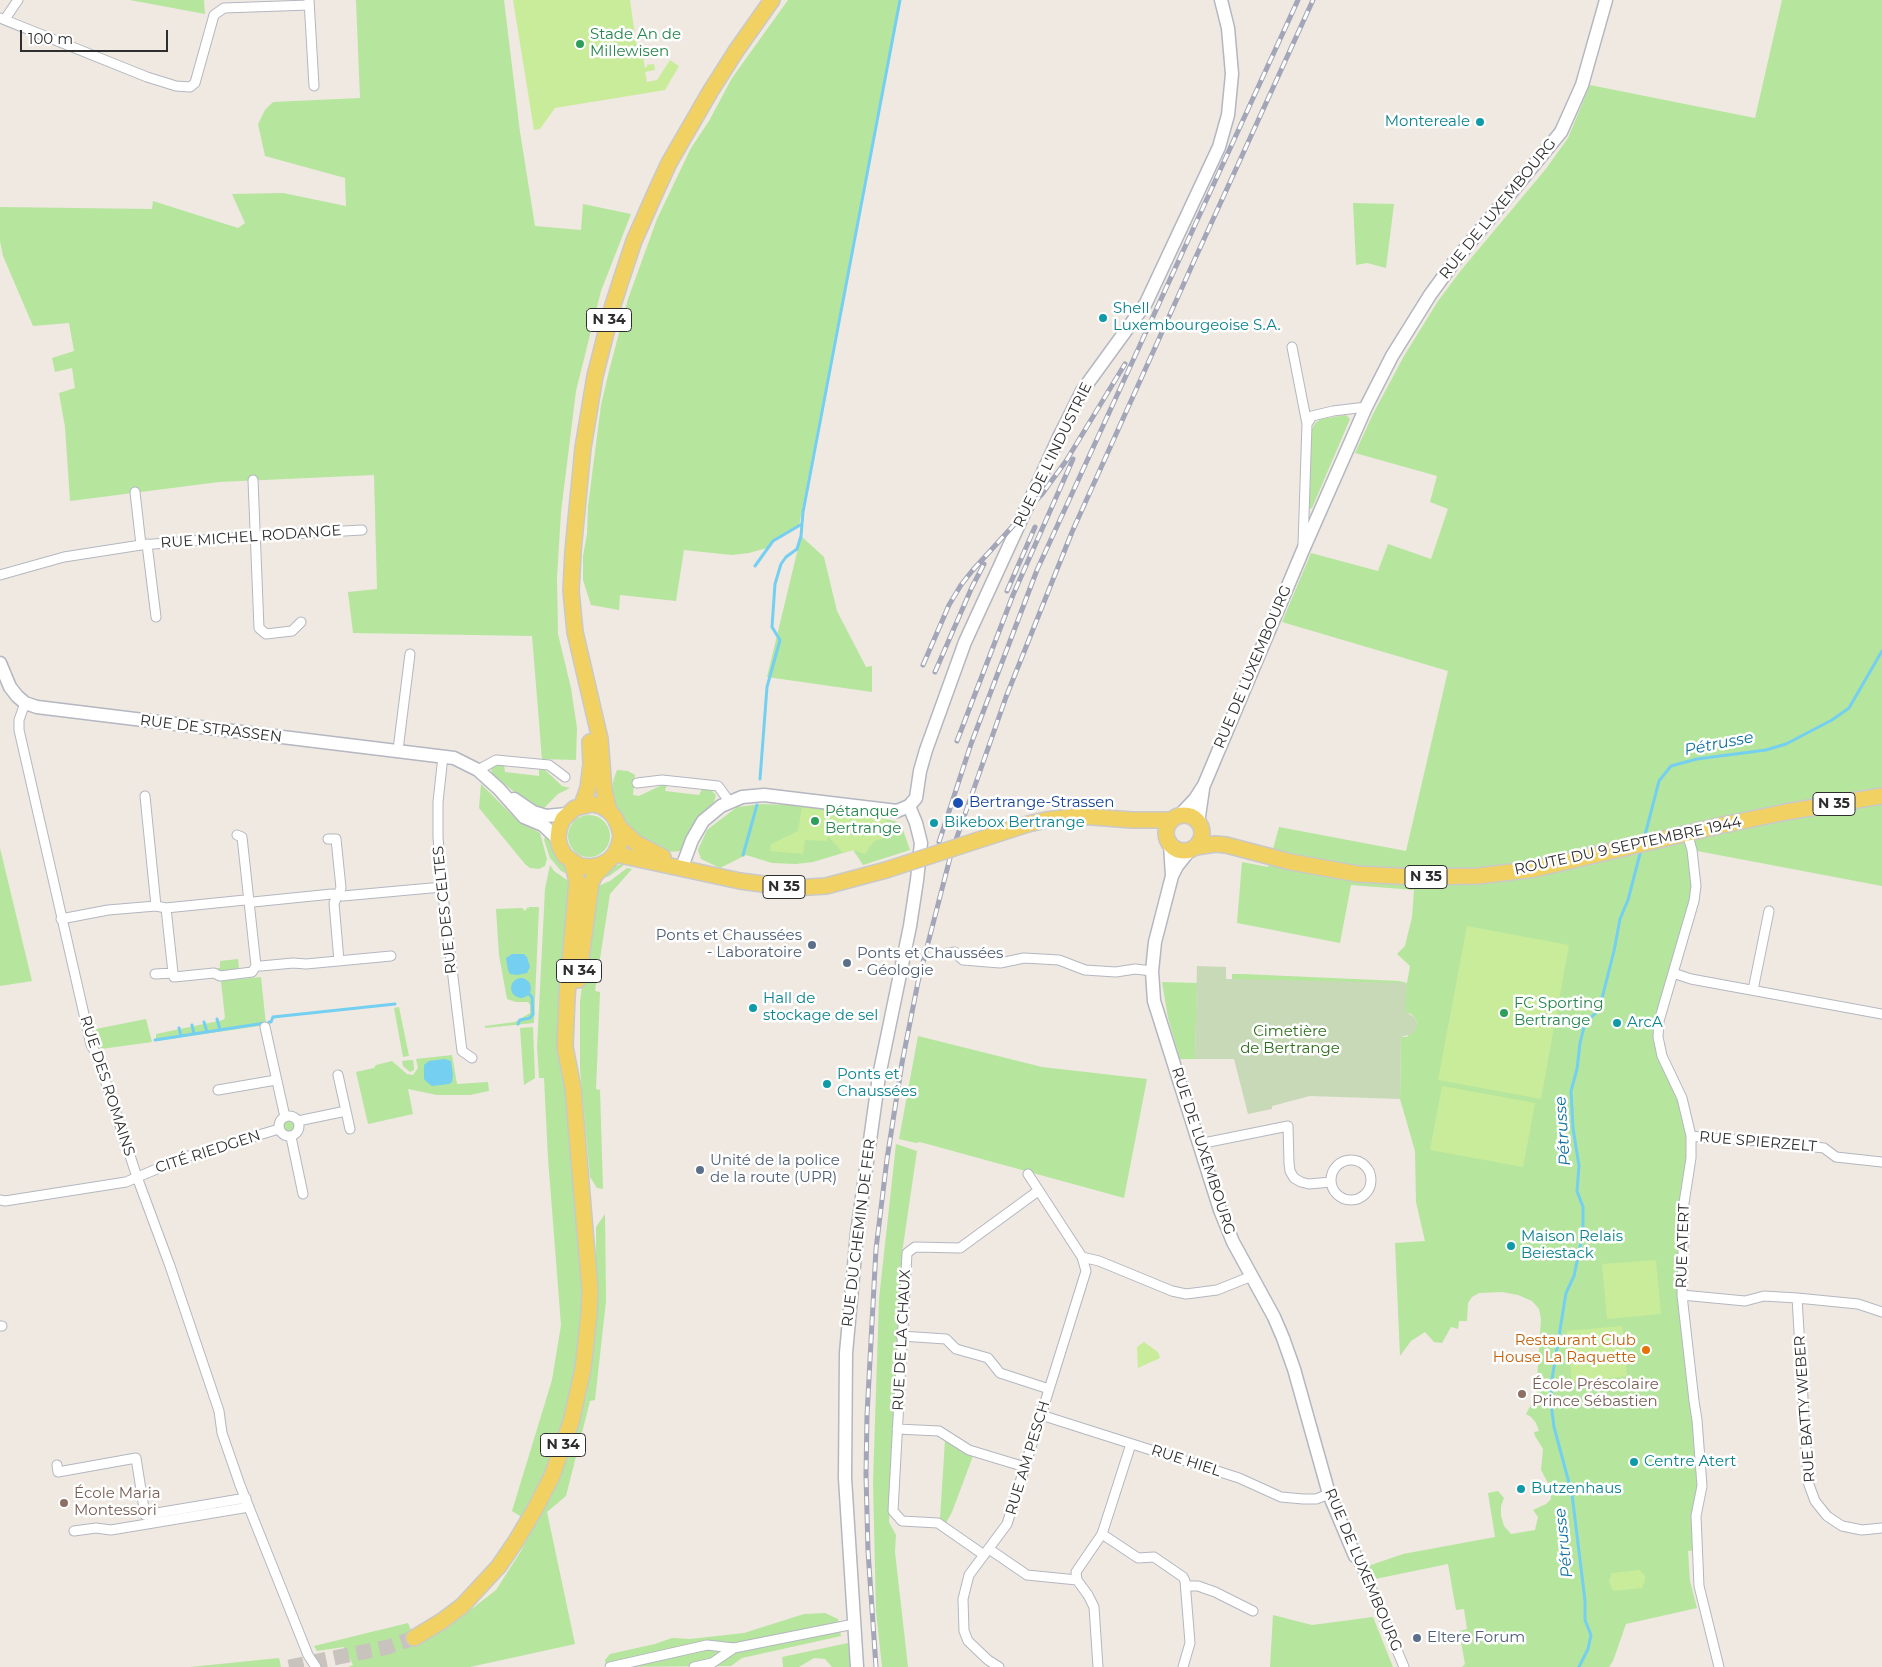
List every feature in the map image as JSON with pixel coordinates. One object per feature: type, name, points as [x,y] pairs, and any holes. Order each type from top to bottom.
[{"type":"main road","name":"N 34","points":[[573,1088],[576,996],[591,883],[595,875],[619,845],[621,836],[616,818],[609,811],[604,790],[600,739],[573,618],[571,591],[584,439],[595,376],[610,314],[634,241],[669,163],[710,92],[772,0]]},
{"type":"main road","name":"N 34","points":[[582,805],[588,788],[591,764],[585,677]]},
{"type":"main road","name":"ROUTE DU 9 SEPTEMBRE 1944","points":[[1196,838],[1291,862],[1358,874],[1416,877],[1478,876],[1535,869],[1786,812],[1882,796]]},
{"type":"main road","points":[[558,838],[559,829],[567,814],[575,808],[592,804],[601,806],[609,811]]},
{"type":"main road","name":"N 35","points":[[611,857],[682,867],[740,880],[793,888],[826,886],[886,870],[1028,824],[1080,816],[1132,820],[1175,818]]},
{"type":"main road","points":[[1190,816],[1196,838],[1182,851],[1175,849],[1168,842],[1167,828],[1175,818],[1190,816]]},
{"type":"main road","name":"N 35","points":[[1132,820],[1150,828],[1168,842]]},
{"type":"main road","name":"N 35","points":[[620,827],[636,843],[682,867]]},
{"type":"main road","name":"N 34","points":[[414,1638],[462,1606],[499,1566],[535,1510],[552,1476],[571,1422],[583,1369],[587,1342],[590,1290],[573,1088],[565,1048],[567,997],[577,881],[572,862],[560,847],[558,838]]},
{"type":"main road","points":[[572,862],[580,866],[590,867],[600,865],[611,857]]},
{"type":"street","points":[[18,0],[2,18],[148,77],[176,86],[190,88],[195,83],[214,16],[224,8],[309,2],[314,86]]},
{"type":"street","name":"RUE DE L'INDUSTRIE","points":[[909,806],[916,798],[920,771],[926,750],[965,642],[1056,443],[1082,391],[1146,303],[1219,146],[1228,115],[1232,74],[1228,28],[1221,0]]},
{"type":"street","name":"RUE DE LUXEMBOURG","points":[[1175,818],[1195,799],[1204,784],[1303,550],[1366,407],[1392,356],[1430,295],[1454,262],[1561,132],[1582,84],[1606,0]]},
{"type":"street","name":"RUE DE LUXEMBOURG","points":[[1292,347],[1307,424],[1303,550]]},
{"type":"street","points":[[1307,424],[1312,416],[1332,411],[1366,407]]},
{"type":"street","points":[[253,480],[259,628],[266,634],[292,631],[301,622]]},
{"type":"street","name":"RUE MICHEL RODANGE","points":[[135,492],[144,544]]},
{"type":"street","name":"RUE MICHEL RODANGE","points":[[0,575],[64,557],[144,544],[362,530]]},
{"type":"street","points":[[144,544],[156,617]]},
{"type":"street","points":[[398,750],[410,654]]},
{"type":"street","points":[[0,662],[10,687],[26,703]]},
{"type":"street","name":"RUE DE STRASSEN","points":[[26,703],[37,707],[454,758],[478,770],[499,789],[524,817],[543,825],[558,838]]},
{"type":"street","name":"RUE DES ROMAINS","points":[[26,703],[19,720],[19,730],[91,1045],[97,1055],[137,1177],[170,1266],[219,1411],[222,1433],[307,1651],[316,1667]]},
{"type":"street","name":"RUE DES CELTES","points":[[443,756],[438,802],[438,837],[442,887],[462,1051],[472,1058]]},
{"type":"street","points":[[478,770],[496,760],[549,765],[565,777]]},
{"type":"street","points":[[638,783],[662,780],[718,786],[729,801]]},
{"type":"street","name":"RUE DE LUXEMBOURG","points":[[1204,784],[1196,838],[1172,876],[1155,942],[1152,971],[1154,1002],[1220,1210],[1233,1242],[1274,1317],[1294,1368],[1329,1494],[1404,1667]]},
{"type":"street","name":"RUE DE STRASSEN","points":[[499,789],[532,812],[546,816],[567,814]]},
{"type":"street","points":[[682,867],[692,840],[703,821],[713,811],[729,801],[742,796],[764,795],[897,811],[909,806]]},
{"type":"street","points":[[145,796],[156,906]]},
{"type":"street","name":"RUE DU CHEMIN DE FER","points":[[857,1667],[844,1444],[846,1353],[857,1233],[878,1076],[908,935],[917,880],[921,843],[909,806]]},
{"type":"street","name":"RUE ATERT","points":[[1687,833],[1692,850],[1696,886],[1689,923],[1659,1021],[1658,1037],[1662,1056],[1682,1098],[1691,1136],[1691,1158],[1684,1203],[1682,1295],[1694,1401],[1698,1420],[1702,1486],[1696,1516],[1699,1586],[1719,1667]]},
{"type":"street","points":[[166,908],[174,977],[214,973],[220,976],[252,972],[256,966],[242,837],[238,835]]},
{"type":"street","points":[[328,839],[336,839],[341,888],[334,902],[339,961]]},
{"type":"street","name":"RUE DE LUXEMBOURG","points":[[1168,842],[1172,876]]},
{"type":"street","points":[[61,919],[108,910],[156,906],[166,908],[332,894],[342,896],[442,887]]},
{"type":"street","points":[[1753,990],[1769,911]]},
{"type":"street","points":[[947,953],[955,952],[963,960],[1000,962],[1024,958],[1059,960],[1085,970],[1116,972],[1135,969],[1152,971]]},
{"type":"street","points":[[256,966],[391,956]]},
{"type":"street","points":[[156,974],[173,973]]},
{"type":"street","points":[[1673,973],[1691,979],[1882,1014]]},
{"type":"street","points":[[264,1027],[284,1117],[291,1116],[298,1121],[346,1111]]},
{"type":"street","points":[[338,1075],[350,1130]]},
{"type":"street","points":[[218,1090],[276,1080]]},
{"type":"street","name":"CITÉ RIEDGEN","points":[[284,1117],[279,1124],[279,1130],[282,1134],[291,1137]]},
{"type":"street","points":[[298,1121],[298,1131],[291,1137],[303,1194]]},
{"type":"street","points":[[1199,1144],[1288,1126],[1289,1163],[1290,1171],[1294,1178],[1309,1184],[1332,1182]]},
{"type":"street","name":"CITÉ RIEDGEN","points":[[0,1200],[5,1201],[126,1182],[185,1157],[279,1130]]},
{"type":"street","name":"RUE SPIERZELT","points":[[1691,1136],[1824,1148],[1836,1156],[1882,1162]]},
{"type":"street","points":[[1350,1160],[1364,1165],[1369,1172],[1371,1182],[1364,1195],[1353,1200],[1339,1195],[1334,1189],[1332,1182],[1332,1175],[1336,1167],[1342,1162],[1350,1160]]},
{"type":"street","points":[[1028,1174],[1082,1256],[1172,1291],[1186,1294],[1217,1290],[1252,1276]]},
{"type":"street","name":"RUE DE LA CHAUX","points":[[1038,1190],[960,1248],[915,1247],[906,1253],[893,1511],[902,1521],[938,1523],[1027,1575],[1077,1580]]},
{"type":"street","name":"RUE AM PESCH","points":[[999,1667],[985,1663],[968,1641],[964,1630],[963,1599],[969,1575],[1008,1524],[1086,1271],[1082,1256]]},
{"type":"street","points":[[1682,1295],[1745,1301],[1764,1296],[1797,1298],[1858,1304],[1882,1312]]},
{"type":"street","name":"RUE BATTY WEBER","points":[[1797,1298],[1808,1482],[1815,1501],[1827,1516],[1842,1526],[1862,1530],[1882,1528]]},
{"type":"street","points":[[901,1336],[946,1339],[956,1349],[988,1358],[1000,1373],[1049,1389]]},
{"type":"street","name":"RUE HIEL","points":[[1041,1415],[1239,1478],[1281,1497],[1303,1499],[1329,1494]]},
{"type":"street","name":"RUE DE LA CHAUX","points":[[897,1429],[938,1431],[969,1450],[1025,1466]]},
{"type":"street","points":[[1098,1667],[1094,1607],[1088,1594],[1077,1580],[1076,1572],[1102,1534],[1132,1444]]},
{"type":"street","points":[[57,1465],[58,1472],[136,1458],[145,1515],[248,1503]]},
{"type":"street","points":[[74,1531],[96,1528],[111,1530],[248,1503]]},
{"type":"street","points":[[1102,1534],[1138,1558],[1154,1557],[1183,1577],[1186,1586],[1190,1643],[1183,1667]]},
{"type":"street","points":[[1186,1586],[1198,1586],[1215,1592],[1252,1611]]},
{"type":"street","points":[[610,1667],[707,1645],[734,1648],[854,1624]]},
{"type":"street","points":[[694,1667],[712,1663],[734,1648]]},
{"type":"green space","points":[[130,0],[204,0],[205,14]]},
{"type":"green space","points":[[356,0],[504,0],[520,132],[535,226],[581,230],[583,204],[631,214],[601,291],[576,391],[561,512],[557,578],[558,634],[571,688],[577,728],[576,760],[542,759],[532,636],[353,633],[348,592],[377,589],[374,475],[219,482],[70,501],[65,427],[59,393],[75,388],[72,368],[55,372],[52,358],[74,351],[69,323],[33,326],[3,256],[0,241],[0,207],[152,209],[153,201],[238,228],[245,223],[232,194],[283,193],[346,206],[345,178],[265,156],[258,124],[265,110],[273,102],[360,98]]},
{"type":"green space","name":"Stade An de Millewisen","points":[[513,0],[630,0],[637,49],[657,46],[657,50],[653,51],[654,55],[643,57],[645,68],[647,65],[654,64],[655,70],[645,72],[647,82],[657,80],[670,60],[679,66],[665,90],[555,108],[540,129],[534,130]]},
{"type":"green space","points":[[788,0],[899,0],[799,526],[773,541],[767,548],[749,553],[732,555],[684,550],[676,601],[620,595],[619,610],[591,605],[583,580],[583,556],[587,534],[588,506],[601,405],[628,299],[657,219],[691,148],[709,121],[732,78]]},
{"type":"green space","points":[[1782,0],[1882,0],[1882,886],[1692,850],[1696,886],[1658,1037],[1691,1136],[1681,1253],[1702,1486],[1697,1550],[1688,1551],[1690,1581],[1697,1608],[1626,1624],[1613,1661],[1609,1667],[1462,1667],[1465,1664],[1459,1631],[1467,1629],[1464,1609],[1456,1610],[1448,1564],[1375,1579],[1368,1566],[1403,1554],[1495,1537],[1488,1493],[1498,1491],[1504,1498],[1501,1506],[1501,1516],[1504,1526],[1511,1534],[1535,1530],[1538,1517],[1533,1510],[1546,1504],[1551,1499],[1547,1487],[1549,1485],[1541,1470],[1543,1449],[1534,1432],[1539,1431],[1536,1423],[1526,1414],[1536,1396],[1541,1319],[1539,1309],[1532,1301],[1518,1295],[1502,1292],[1479,1293],[1472,1297],[1468,1303],[1467,1321],[1459,1321],[1458,1329],[1451,1327],[1442,1343],[1434,1342],[1425,1332],[1411,1341],[1400,1356],[1395,1243],[1425,1241],[1416,1202],[1415,1151],[1400,1099],[1401,1037],[1407,1037],[1417,1024],[1415,1018],[1405,1012],[1232,979],[1232,974],[1243,974],[1399,981],[1407,983],[1410,966],[1397,954],[1405,946],[1412,917],[1414,890],[1351,885],[1340,943],[1237,923],[1242,862],[1268,867],[1279,827],[1406,851],[1448,671],[1282,622],[1311,553],[1378,571],[1388,544],[1431,559],[1448,509],[1430,502],[1437,476],[1355,453],[1374,412],[1404,356],[1438,301],[1462,269],[1545,170],[1568,138],[1590,85],[1755,118]],"holes":[[[1654,831],[1651,842],[1626,848],[1629,837]]]},
{"type":"green space","points":[[1353,203],[1394,204],[1386,268],[1367,263],[1356,265]]},
{"type":"green space","points":[[1346,415],[1350,419],[1312,508],[1309,509],[1311,431],[1315,423],[1321,419]]},
{"type":"green space","points":[[801,536],[824,557],[837,611],[866,667],[872,666],[872,692],[767,677]]},
{"type":"green space","points":[[495,763],[504,764],[505,772],[539,776],[539,769],[545,770],[562,786],[570,788],[558,794],[543,809],[528,803],[492,774],[491,768]]},
{"type":"green space","points":[[617,770],[628,771],[635,775],[633,795],[639,796],[667,784],[665,791],[699,795],[702,789],[711,790],[716,795],[714,802],[695,821],[680,851],[668,852],[636,841],[614,808],[611,794]]},
{"type":"green space","points":[[481,784],[517,820],[540,833],[547,859],[545,866],[539,869],[530,868],[525,864],[479,808]]},
{"type":"green space","points":[[762,804],[856,813],[895,821],[901,824],[910,850],[863,865],[853,850],[813,862],[796,864],[772,863],[746,855],[720,868],[701,859],[698,850],[707,830],[737,807]]},
{"type":"green space","points":[[802,807],[886,819],[892,836],[874,841],[865,854],[853,850],[843,853],[828,836],[827,841],[805,840],[803,854],[770,851],[771,844],[798,831]]},
{"type":"green space","points":[[593,815],[601,818],[607,824],[610,836],[607,848],[601,854],[585,857],[577,854],[571,848],[568,832],[571,824],[577,818]]},
{"type":"green space","points":[[546,832],[571,876],[561,871],[550,858],[544,840]]},
{"type":"green space","points":[[0,848],[32,981],[0,986]]},
{"type":"green space","points":[[624,863],[623,866],[609,876],[599,880],[609,868]]},
{"type":"green space","points":[[550,865],[554,871],[573,884],[563,1002],[583,1310],[575,1378],[566,1418],[541,1484],[523,1518],[512,1511],[552,1380],[561,1325],[548,1158],[544,1078],[539,1078],[537,1047],[545,889]]},
{"type":"green space","points":[[627,868],[632,869],[610,894],[595,991],[600,992],[596,1089],[600,1090],[603,1189],[597,1188],[590,1177],[580,1070],[580,1001],[596,887],[610,881]]},
{"type":"green space","points":[[528,907],[528,909],[529,907],[539,907],[534,1023],[485,1028],[485,1026],[515,1022],[530,1013],[528,1002],[516,1002],[507,999],[499,955],[496,909],[522,908],[525,911]]},
{"type":"green space","name":"FC Sporting Bertrange","points":[[1467,926],[1569,945],[1541,1099],[1438,1080]]},
{"type":"green space","points":[[238,959],[239,969],[218,971],[220,961]]},
{"type":"green space","name":"Cimetière de Bertrange","points":[[1197,966],[1226,967],[1226,979],[1407,983],[1405,1011],[1415,1018],[1417,1024],[1416,1030],[1412,1034],[1401,1037],[1400,1099],[1310,1096],[1272,1106],[1272,1109],[1248,1114],[1234,1059],[1195,1059]]},
{"type":"green space","points":[[261,977],[266,1025],[156,1041],[156,1034],[223,1020],[225,1018],[221,981]]},
{"type":"green space","points":[[1162,982],[1197,983],[1195,1059],[1180,1059],[1168,1018]]},
{"type":"green space","points":[[399,1007],[409,1056],[403,1057],[394,1008]]},
{"type":"green space","points":[[146,1019],[152,1042],[101,1049],[96,1029]]},
{"type":"green space","points":[[533,1027],[535,1078],[524,1085],[520,1028]]},
{"type":"green space","points":[[918,1036],[1042,1067],[1147,1079],[1124,1198],[920,1142],[916,1143],[899,1139]]},
{"type":"green space","points":[[452,1055],[457,1084],[488,1082],[489,1091],[470,1095],[437,1095],[408,1089],[413,1114],[368,1124],[356,1072],[392,1061],[407,1074],[413,1075],[418,1068],[416,1059]]},
{"type":"green space","points":[[413,1060],[414,1070],[410,1072],[403,1066],[402,1061]]},
{"type":"green space","points":[[1442,1086],[1535,1103],[1523,1167],[1430,1150]]},
{"type":"green space","points":[[287,1120],[291,1120],[295,1126],[291,1132],[287,1132],[283,1128],[283,1124]]},
{"type":"green space","points":[[896,1144],[917,1151],[902,1253],[889,1522],[896,1535],[895,1552],[908,1667],[882,1667],[876,1611],[873,1483],[879,1299]]},
{"type":"green space","points":[[605,1214],[606,1301],[595,1400],[590,1401],[566,1496],[547,1512],[575,1644],[470,1667],[348,1667],[353,1665],[344,1647],[317,1651],[314,1646],[408,1623],[414,1637],[421,1642],[446,1629],[496,1590],[521,1551],[546,1501],[586,1397],[596,1316],[596,1227]]},
{"type":"green space","points":[[1656,1260],[1661,1314],[1607,1319],[1602,1264]]},
{"type":"green space","points":[[1622,1326],[1627,1376],[1572,1382],[1567,1331]]},
{"type":"green space","points":[[1144,1342],[1158,1352],[1160,1358],[1138,1368],[1137,1347]]},
{"type":"green space","points":[[945,1440],[973,1456],[946,1523],[940,1519]]},
{"type":"green space","points":[[1640,1570],[1645,1576],[1642,1588],[1614,1591],[1612,1589],[1609,1581],[1612,1573]]},
{"type":"green space","points":[[825,1613],[838,1619],[841,1636],[742,1658],[731,1666],[606,1667],[605,1660],[610,1654],[655,1644],[672,1638],[690,1639],[744,1633],[804,1614]]},
{"type":"green space","points":[[1273,1615],[1312,1625],[1373,1617],[1393,1667],[1270,1667]]},
{"type":"green space","points":[[848,1643],[850,1667],[832,1667],[825,1659],[814,1658],[799,1667],[783,1667],[782,1657]]},
{"type":"green space","points":[[279,1658],[281,1667],[190,1667]]},
{"type":"water","points":[[512,954],[524,954],[527,957],[530,967],[527,973],[510,974],[506,958]]},
{"type":"water","points":[[521,978],[528,981],[531,988],[528,995],[521,998],[514,995],[511,988],[514,981]]},
{"type":"water","points":[[445,1059],[451,1061],[452,1082],[432,1086],[424,1079],[424,1065],[429,1061]]},
{"type":"waterway","points":[[760,779],[767,687],[780,640],[772,627],[775,584],[781,564],[786,557],[797,549],[801,536],[803,512],[900,0]]},
{"type":"waterway","points":[[755,566],[773,541],[802,524]]},
{"type":"waterway","name":"Pétrusse","points":[[1644,839],[1659,781],[1671,766],[1697,759],[1766,750],[1786,744],[1832,720],[1849,708],[1882,651]]},
{"type":"waterway","points":[[743,855],[757,805]]},
{"type":"waterway","name":"Pétrusse","points":[[1579,1667],[1588,1649],[1591,1635],[1585,1620],[1585,1601],[1572,1494],[1554,1427],[1551,1403],[1552,1379],[1566,1293],[1574,1276],[1583,1233],[1583,1207],[1577,1191],[1579,1166],[1573,1128],[1571,1091],[1585,1023],[1599,1010],[1620,919],[1628,900],[1641,850]]},
{"type":"waterway","points":[[518,1024],[520,1020],[530,1018],[533,1014],[532,997],[527,992]]},
{"type":"waterway","points":[[269,1022],[271,1022],[273,1017],[395,1004]]},
{"type":"waterway","points":[[217,1019],[220,1030]]},
{"type":"waterway","points":[[204,1022],[207,1032]]},
{"type":"waterway","points":[[155,1040],[265,1023]]},
{"type":"waterway","points":[[192,1025],[194,1034]]},
{"type":"waterway","points":[[179,1028],[181,1036]]},
{"type":"tunnel","points":[[289,1667],[388,1647],[414,1638]]},
{"type":"railway","points":[[939,842],[971,744],[1037,570],[1298,0]]},
{"type":"railway","points":[[876,1667],[868,1551],[866,1475],[867,1415],[876,1249],[887,1159],[902,1063],[918,982],[951,854],[1006,697],[1072,532],[1313,0]]},
{"type":"railway","points":[[923,665],[949,605],[961,585],[1042,494],[1066,461],[1125,364]]},
{"type":"railway","points":[[957,741],[1013,595],[1073,459]]},
{"type":"railway","points":[[1007,591],[1035,527]]},
{"type":"railway","points":[[935,672],[984,564]]},
{"type":"place","name":"Stade An de Millewisen","points":[[580,44]]},
{"type":"place","name":"Montereale","points":[[1480,122]]},
{"type":"place","name":"Shell Luxembourgeoise S.A.","points":[[1103,318]]},
{"type":"place","name":"Bertrange-Strassen","points":[[958,803]]},
{"type":"place","name":"Pétanque Bertrange","points":[[815,821]]},
{"type":"place","name":"Bikebox Bertrange","points":[[934,823]]},
{"type":"place","name":"Ponts et Chaussées - Laboratoire","points":[[812,945]]},
{"type":"place","name":"Ponts et Chaussées - Géologie","points":[[847,963]]},
{"type":"place","name":"Hall de stockage de sel","points":[[753,1008]]},
{"type":"place","name":"FC Sporting Bertrange","points":[[1504,1013]]},
{"type":"place","name":"ArcA","points":[[1617,1023]]},
{"type":"place","name":"Ponts et Chaussées","points":[[827,1084]]},
{"type":"place","name":"Unité de la police de la route (UPR)","points":[[700,1170]]},
{"type":"place","name":"Maison Relais Beiestack","points":[[1511,1246]]},
{"type":"place","name":"Restaurant Club House La Raquette","points":[[1646,1350]]},
{"type":"place","name":"École Préscolaire Prince Sébastien","points":[[1522,1394]]},
{"type":"place","name":"Centre Atert","points":[[1634,1462]]},
{"type":"place","name":"Butzenhaus","points":[[1521,1489]]},
{"type":"place","name":"École Maria Montessori","points":[[64,1503]]},
{"type":"place","name":"Eltere Forum","points":[[1417,1638]]}]
